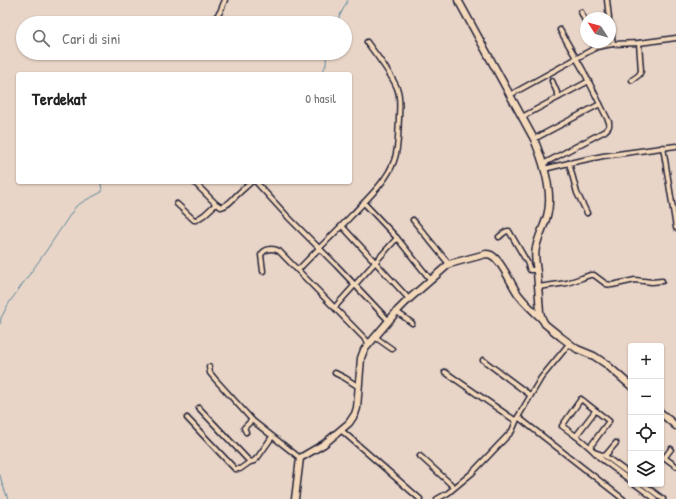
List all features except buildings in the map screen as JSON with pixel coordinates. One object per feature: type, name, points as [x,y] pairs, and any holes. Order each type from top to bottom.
[{"type":"street","points":[[217,16],[226,0]]},
{"type":"street","points":[[458,0],[534,139],[540,155],[550,193],[550,206],[536,248],[536,270],[542,319]]},
{"type":"street","points":[[607,0],[608,12]]},
{"type":"street","points":[[543,167],[608,128],[610,125],[577,58],[560,30]]},
{"type":"street","points":[[616,44],[639,43],[676,38]]},
{"type":"street","points":[[298,270],[364,203],[384,180],[394,161],[397,145],[399,96],[397,88],[384,66],[367,42]]},
{"type":"street","points":[[632,80],[639,75],[641,71],[639,43]]},
{"type":"street","points":[[510,95],[577,58],[591,48]]},
{"type":"street","points":[[552,81],[559,97]]},
{"type":"street","points":[[522,117],[588,81]]},
{"type":"street","points":[[534,139],[600,104]]},
{"type":"street","points":[[543,167],[603,156],[676,146]]},
{"type":"street","points":[[663,148],[676,228]]},
{"type":"street","points":[[569,163],[577,193],[587,213]]},
{"type":"street","points":[[196,184],[221,207],[226,206],[231,202],[249,184]]},
{"type":"street","points":[[258,184],[389,321]]},
{"type":"street","points":[[364,203],[397,238],[430,279]]},
{"type":"street","points":[[177,204],[194,220],[196,220],[216,204]]},
{"type":"street","points":[[413,220],[449,264]]},
{"type":"street","points":[[342,226],[409,299]]},
{"type":"street","points":[[499,237],[505,232],[510,231],[530,270],[536,270]]},
{"type":"street","points":[[335,307],[397,238]]},
{"type":"street","points":[[263,271],[261,255],[270,249],[279,251],[369,343]]},
{"type":"street","points":[[300,458],[324,444],[341,430],[351,419],[357,408],[362,354],[369,343],[396,312],[430,279],[449,264],[486,254],[494,256],[518,293],[546,324],[569,344],[606,364],[628,383]]},
{"type":"street","points":[[538,287],[567,283],[590,275],[594,275],[606,284],[612,285],[635,280],[652,282],[662,281]]},
{"type":"street","points":[[396,312],[412,323]]},
{"type":"street","points":[[375,337],[392,349]]},
{"type":"street","points":[[437,499],[448,493],[472,473],[512,431],[530,395],[541,378],[569,344]]},
{"type":"street","points":[[483,360],[530,395]]},
{"type":"street","points":[[209,367],[210,373],[252,420],[300,458]]},
{"type":"street","points":[[445,372],[517,419],[623,499]]},
{"type":"street","points":[[335,373],[359,387]]},
{"type":"street","points":[[590,447],[609,421],[581,399],[562,426],[590,447],[600,458],[628,479]]},
{"type":"street","points":[[199,408],[250,462]]},
{"type":"street","points":[[576,436],[595,411]]},
{"type":"street","points":[[663,415],[676,426]]},
{"type":"street","points":[[187,418],[235,469],[240,469],[254,461],[272,437]]},
{"type":"street","points":[[246,432],[244,428],[252,420]]},
{"type":"street","points":[[341,430],[420,499]]},
{"type":"street","points":[[605,456],[616,443]]},
{"type":"street","points":[[671,449],[665,458],[676,466]]},
{"type":"street","points":[[597,454],[605,456],[628,473]]},
{"type":"street","points":[[420,456],[454,487]]},
{"type":"street","points":[[295,499],[300,458]]},
{"type":"street","points":[[639,487],[655,499]]},
{"type":"street","points":[[647,487],[663,499]]},
{"type":"waterway","points":[[340,16],[348,0]]},
{"type":"waterway","points":[[322,72],[326,65],[326,60]]},
{"type":"waterway","points":[[0,324],[1,318],[9,303],[76,206],[102,192],[101,184]]},
{"type":"waterway","points":[[0,475],[8,499]]}]
